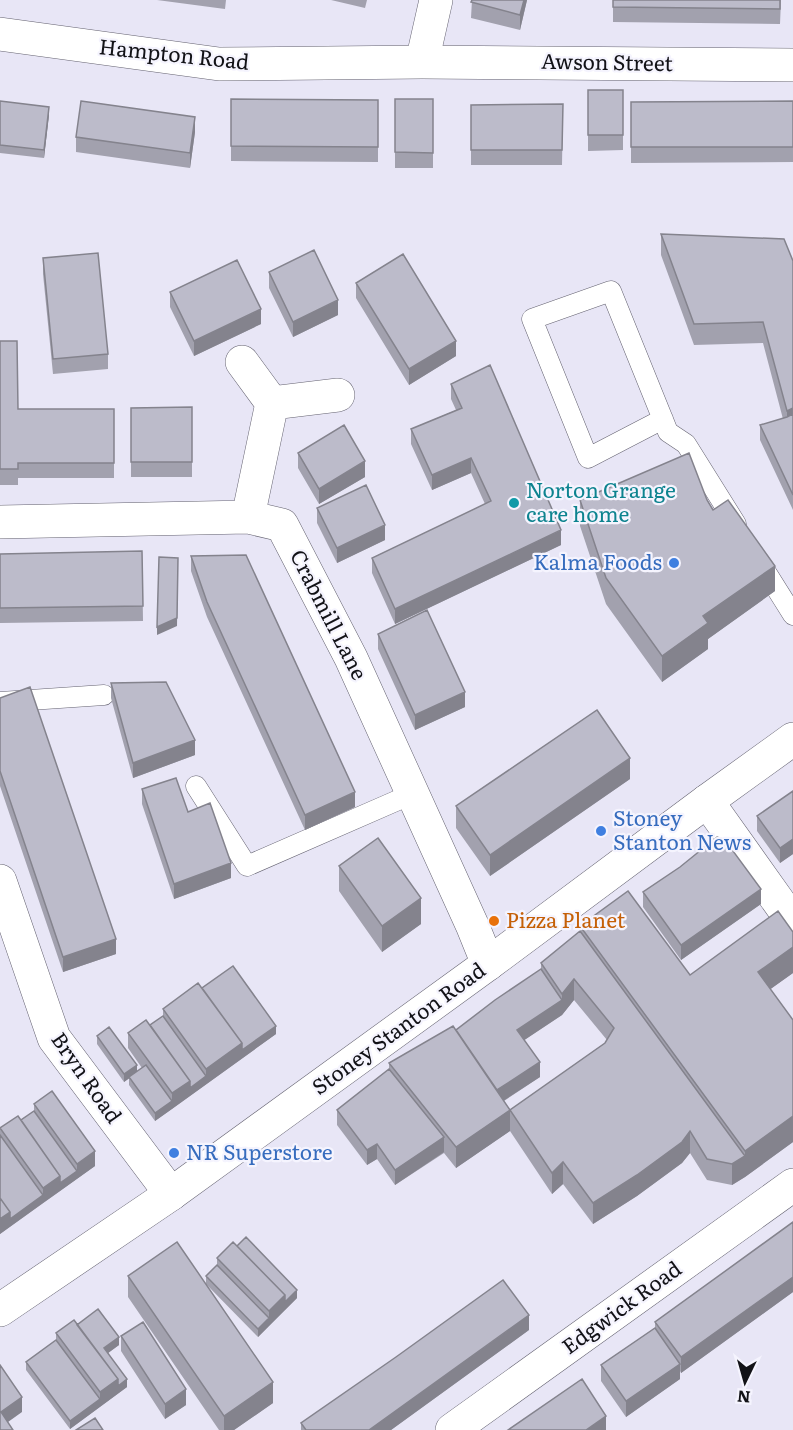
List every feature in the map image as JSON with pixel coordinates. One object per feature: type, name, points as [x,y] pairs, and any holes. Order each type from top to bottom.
[{"type":"street","points":[[422,62],[436,0]]},
{"type":"street","name":"Hampton Road","points":[[0,34],[219,64],[422,62]]},
{"type":"street","name":"Awson Street","points":[[422,62],[793,65]]},
{"type":"street","points":[[242,362],[272,403],[248,517]]},
{"type":"street","points":[[272,403],[338,395]]},
{"type":"street","name":"Crabmill Lane","points":[[0,522],[248,517],[282,525],[351,658],[488,964]]},
{"type":"street","name":"Stoney Stanton Road","points":[[0,1310],[171,1194],[793,739]]},
{"type":"street","points":[[706,801],[793,922]]},
{"type":"street","name":"Bryn Road","points":[[0,881],[54,1038],[171,1194]]},
{"type":"street","name":"Edgwick Road","points":[[452,1430],[793,1185]]},
{"type":"lane","points":[[663,419],[588,458],[532,319],[611,291],[663,419],[668,432],[686,444],[793,615]]},
{"type":"lane","points":[[0,702],[104,695]]},
{"type":"lane","points":[[196,786],[247,866],[412,794]]},
{"type":"building","points":[[472,0],[524,0],[520,15],[471,2]]},
{"type":"building","points":[[613,0],[780,0],[780,9],[613,7]]},
{"type":"building","points":[[588,90],[623,90],[623,135],[588,135]]},
{"type":"building","points":[[231,99],[378,100],[378,147],[231,146]]},
{"type":"building","points":[[395,99],[433,99],[433,153],[395,152]]},
{"type":"building","points":[[0,101],[49,107],[44,150],[0,145]]},
{"type":"building","points":[[81,101],[195,117],[190,153],[76,137]]},
{"type":"building","points":[[793,101],[793,147],[631,147],[631,102]]},
{"type":"building","points":[[563,104],[562,150],[471,150],[471,105]]},
{"type":"building","points":[[661,234],[784,239],[793,261],[793,408],[787,411],[763,322],[694,324]]},
{"type":"building","points":[[314,250],[338,300],[293,322],[269,272]]},
{"type":"building","points":[[98,253],[108,354],[53,359],[43,258]]},
{"type":"building","points":[[403,254],[456,341],[409,369],[356,283]]},
{"type":"building","points":[[237,260],[261,309],[194,341],[170,292]]},
{"type":"building","points":[[0,341],[17,341],[18,409],[114,409],[114,463],[18,463],[18,469],[0,469]]},
{"type":"building","name":"Norton Grange care home","points":[[490,365],[561,530],[395,609],[372,558],[491,501],[471,458],[432,475],[411,429],[462,408],[451,384]]},
{"type":"building","points":[[192,407],[192,462],[131,462],[131,408]]},
{"type":"building","points":[[793,414],[793,495],[760,425]]},
{"type":"building","points":[[344,425],[365,461],[319,489],[298,453]]},
{"type":"building","name":"Kalma Foods","points":[[689,453],[713,510],[728,500],[775,566],[703,616],[708,623],[662,656],[606,578],[580,500]]},
{"type":"building","points":[[366,485],[385,525],[337,548],[317,508]]},
{"type":"building","points":[[142,551],[143,606],[0,608],[0,554]]},
{"type":"building","points":[[246,555],[355,792],[305,815],[207,602],[191,556]]},
{"type":"building","points":[[159,557],[178,558],[177,618],[157,627]]},
{"type":"building","points":[[427,610],[465,692],[415,715],[378,634]]},
{"type":"building","points":[[166,682],[195,740],[133,763],[111,683]]},
{"type":"building","points":[[30,687],[116,939],[63,957],[0,771],[0,698]]},
{"type":"building","points":[[597,710],[630,758],[490,855],[456,806]]},
{"type":"building","points":[[176,778],[188,812],[210,803],[231,863],[174,884],[142,789]]},
{"type":"building","points":[[793,791],[793,839],[780,848],[757,816]]},
{"type":"building","points":[[717,837],[725,840],[761,889],[681,945],[643,892],[680,867]]},
{"type":"building","points":[[378,838],[421,898],[382,926],[339,866]]},
{"type":"building","points":[[628,891],[690,975],[778,911],[793,932],[793,947],[758,972],[793,1020],[793,1116],[745,1151],[580,926]]},
{"type":"building","points":[[580,931],[745,1156],[732,1164],[707,1159],[690,1131],[682,1142],[593,1203],[563,1162],[552,1173],[510,1110],[605,1043],[614,1028],[574,979],[562,994],[541,963]]},
{"type":"building","points":[[233,966],[276,1026],[242,1050],[242,1043],[202,988]]},
{"type":"building","points":[[541,969],[562,1000],[517,1030],[540,1062],[497,1090],[456,1030]]},
{"type":"building","points":[[198,983],[242,1043],[206,1069],[163,1009]]},
{"type":"building","points":[[163,1016],[206,1076],[190,1088],[190,1081],[150,1025]]},
{"type":"building","points":[[146,1020],[190,1081],[172,1093],[128,1033]]},
{"type":"building","points":[[453,1026],[510,1110],[456,1147],[389,1063]]},
{"type":"building","points":[[109,1027],[137,1065],[124,1074],[97,1036]]},
{"type":"building","points":[[146,1065],[172,1101],[155,1113],[129,1077]]},
{"type":"building","points":[[389,1069],[444,1137],[395,1170],[377,1144],[367,1150],[337,1110]]},
{"type":"building","points":[[52,1091],[95,1151],[77,1164],[34,1104]]},
{"type":"building","points":[[34,1111],[77,1171],[60,1183],[60,1176],[21,1120]]},
{"type":"building","points":[[18,1116],[60,1176],[43,1188],[0,1128]]},
{"type":"building","points":[[0,1135],[43,1195],[10,1219],[10,1212],[0,1198]]},
{"type":"building","points":[[0,1198],[10,1212],[0,1219]]},
{"type":"building","points":[[793,1222],[793,1277],[681,1357],[655,1322]]},
{"type":"building","points":[[246,1237],[297,1290],[285,1302],[285,1295],[237,1246]]},
{"type":"building","points":[[177,1242],[273,1382],[224,1416],[128,1276]]},
{"type":"building","points":[[233,1242],[285,1295],[269,1311],[217,1258]]},
{"type":"building","points":[[217,1265],[269,1318],[258,1329],[206,1276]]},
{"type":"building","points":[[503,1280],[529,1315],[369,1430],[306,1430],[301,1423]]},
{"type":"building","points":[[98,1309],[119,1337],[104,1348],[127,1379],[118,1386],[118,1379],[77,1325]]},
{"type":"building","points":[[74,1320],[118,1379],[100,1392],[56,1333]]},
{"type":"building","points":[[143,1322],[186,1389],[165,1404],[121,1336]]},
{"type":"building","points":[[655,1328],[680,1364],[626,1401],[601,1365]]},
{"type":"building","points":[[56,1340],[100,1399],[70,1421],[26,1362]]},
{"type":"building","points":[[0,1365],[22,1397],[1,1412],[13,1430],[0,1430]]},
{"type":"building","points":[[582,1379],[606,1416],[586,1430],[508,1430]]},
{"type":"building","points":[[95,1418],[103,1430],[76,1430]]},
{"type":"place","name":"Norton Grange care home","points":[[514,503]]},
{"type":"place","name":"Kalma Foods","points":[[674,563]]},
{"type":"place","name":"Stoney Stanton News","points":[[601,831]]},
{"type":"place","name":"Pizza Planet","points":[[494,921]]},
{"type":"place","name":"NR Superstore","points":[[174,1153]]}]
